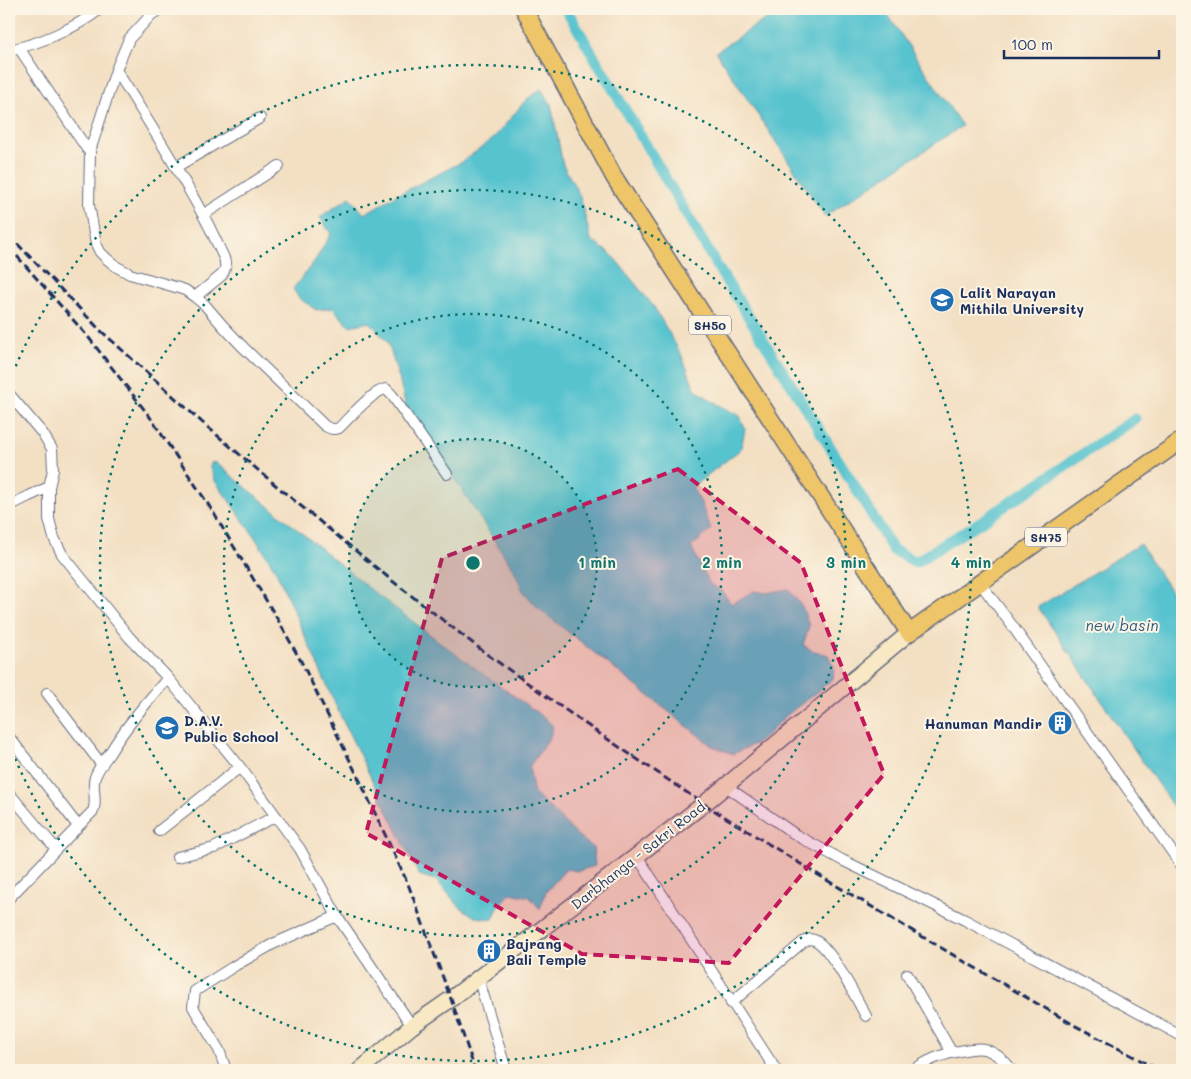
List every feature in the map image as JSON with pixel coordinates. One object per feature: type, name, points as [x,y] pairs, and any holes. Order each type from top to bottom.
[{"type":"main road","name":"SH50","points":[[524,9],[614,177],[909,634]]},
{"type":"main road","name":"SH75","points":[[909,634],[1182,440]]},
{"type":"main road","name":"Darbhanga - Sakri Road","points":[[360,1070],[412,1026],[451,999],[726,786],[909,634]]},
{"type":"street","points":[[90,151],[14,49],[57,35],[100,9]]},
{"type":"street","points":[[162,9],[150,11],[129,39],[116,70],[90,151],[89,205],[96,244],[100,252],[117,267],[130,274],[185,290],[195,297],[205,305],[244,348],[331,429],[339,428],[379,390],[389,391],[447,474]]},
{"type":"street","points":[[116,70],[176,167],[203,214],[224,258],[226,270],[218,279],[195,297]]},
{"type":"street","points":[[176,167],[260,118]]},
{"type":"street","points":[[203,214],[279,166]]},
{"type":"street","points":[[9,394],[43,434],[52,449],[53,470],[49,487],[49,519],[54,538],[62,554],[128,637],[168,678],[240,767],[300,849],[337,916],[412,1026]]},
{"type":"street","points":[[9,506],[49,487]]},
{"type":"street","points":[[980,583],[1182,866]]},
{"type":"street","points":[[9,898],[92,811],[95,806],[93,784],[96,775],[132,718],[168,678]]},
{"type":"street","points":[[47,693],[102,765]]},
{"type":"street","points":[[9,737],[78,826]]},
{"type":"street","points":[[159,830],[240,767]]},
{"type":"street","points":[[726,786],[803,839],[965,920],[1182,1036]]},
{"type":"street","points":[[9,793],[56,849]]},
{"type":"street","points":[[177,857],[214,848],[276,816]]},
{"type":"street","points":[[637,856],[776,1070]]},
{"type":"street","points":[[226,1070],[218,1050],[193,1007],[196,991],[273,944],[337,916]]},
{"type":"street","points":[[731,1003],[803,942],[811,939],[816,940],[834,961],[866,1016]]},
{"type":"street","points":[[907,974],[952,1053]]},
{"type":"street","points":[[478,977],[506,1070]]},
{"type":"street","points":[[913,1070],[940,1056],[974,1049],[992,1052],[1003,1059],[1012,1070]]},
{"type":"highlighted area","points":[[678,469],[801,563],[884,774],[729,963],[582,954],[366,833],[442,558]]},
{"type":"water","points":[[781,9],[884,9],[962,126],[825,216],[716,52]]},
{"type":"water","points":[[541,89],[551,104],[563,165],[580,196],[591,240],[612,255],[654,307],[681,354],[695,389],[715,403],[740,416],[745,429],[741,449],[692,487],[701,503],[711,530],[691,547],[710,584],[722,591],[731,604],[754,591],[766,593],[788,589],[802,606],[809,626],[803,645],[811,650],[828,655],[834,667],[833,679],[787,715],[761,741],[733,754],[712,746],[538,608],[523,591],[515,572],[406,407],[388,343],[370,322],[349,326],[333,308],[316,310],[299,298],[293,289],[316,259],[331,234],[320,217],[350,197],[364,214],[462,162],[493,139],[526,100]]},
{"type":"water","points":[[215,462],[375,593],[553,726],[550,737],[529,767],[534,794],[593,848],[595,866],[578,871],[566,869],[546,892],[540,909],[530,897],[511,893],[498,907],[493,919],[475,917],[460,907],[436,880],[419,875],[341,717],[275,569],[215,481],[210,468],[211,463]]},
{"type":"water","name":"new basin","points":[[1140,544],[1182,608],[1182,820],[1038,607]]},
{"type":"waterway","points":[[566,9],[720,271],[893,550],[916,562],[990,516],[1135,419]]},
{"type":"railway","points":[[9,235],[100,330],[204,424],[395,583],[488,655],[594,730],[704,804],[825,879],[1074,1025],[1159,1070]]},
{"type":"railway","points":[[9,247],[89,338],[150,417],[210,507],[278,620],[303,665],[408,884],[475,1070]]},
{"type":"place","name":"Lalit Narayan Mithila University","points":[[942,300]]},
{"type":"place","name":"Hanuman Mandir","points":[[1060,723]]},
{"type":"place","name":"D.A.V. Public School","points":[[167,728]]},
{"type":"place","name":"Bajrang Bali Temple","points":[[489,951]]}]
